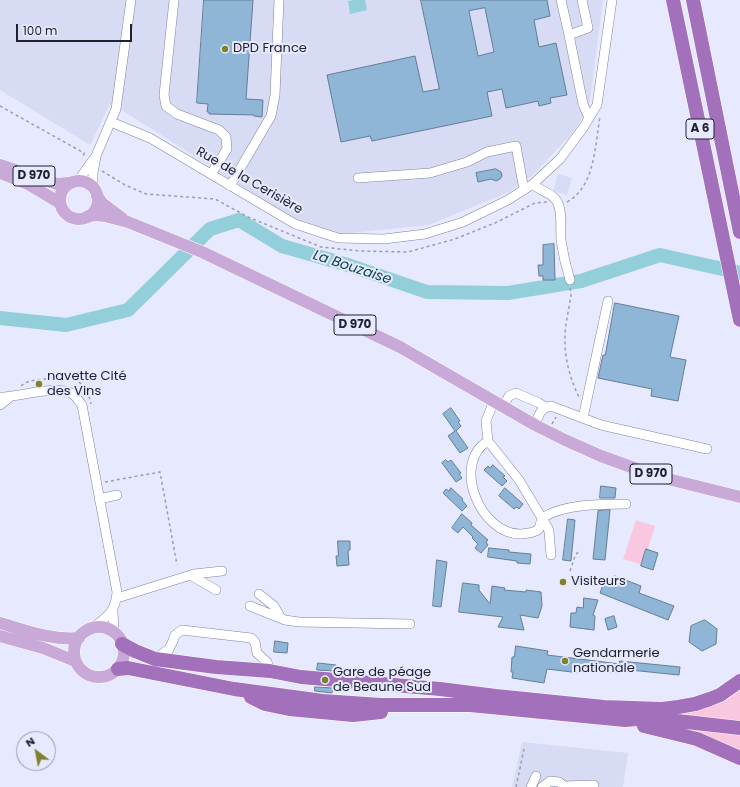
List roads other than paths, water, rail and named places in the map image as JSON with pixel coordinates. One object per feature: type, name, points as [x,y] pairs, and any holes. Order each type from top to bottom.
[{"type":"highway","name":"A 6","points":[[673,0],[740,320]]},
{"type":"highway","name":"A 6","points":[[693,0],[740,232]]},
{"type":"highway","points":[[118,638],[135,651],[156,658],[216,667],[270,671],[301,677],[440,689],[604,707],[662,709],[695,704],[725,692],[740,681]]},
{"type":"highway","points":[[118,669],[128,668],[149,671],[234,689],[323,701],[381,705],[496,706],[625,720],[697,739],[740,758]]},
{"type":"highway","points":[[604,707],[677,721]]},
{"type":"highway","points":[[625,720],[638,718],[740,728]]},
{"type":"main road","name":"D 970","points":[[0,165],[57,184],[73,182]]},
{"type":"main road","name":"D 970","points":[[0,173],[30,185],[60,203]]},
{"type":"main road","points":[[73,182],[86,182],[95,192],[96,207],[88,216],[77,218],[71,217],[66,214],[60,203],[62,190],[73,182]]},
{"type":"main road","name":"D 970","points":[[95,192],[102,203],[128,222]]},
{"type":"main road","name":"D 970","points":[[88,216],[101,216],[128,222],[202,252],[400,347],[535,425],[601,456],[656,476],[740,497]]},
{"type":"main road","points":[[0,623],[63,639],[79,638]]},
{"type":"main road","points":[[99,627],[107,629],[118,638],[124,649],[123,660],[118,669],[107,676],[94,677],[83,671],[76,661],[74,649],[79,638],[84,632],[91,629],[99,627]]},
{"type":"main road","points":[[0,636],[51,650],[76,661]]},
{"type":"street","points":[[73,182],[89,172],[116,109],[131,0]]},
{"type":"street","points":[[174,0],[164,95],[166,106],[176,114],[219,130],[226,137],[227,149],[211,174]]},
{"type":"street","points":[[230,186],[271,116],[276,95],[279,0]]},
{"type":"street","points":[[561,0],[583,104],[589,118]]},
{"type":"street","points":[[568,35],[588,28],[582,0]]},
{"type":"street","name":"Rue de la Cerisière","points":[[111,122],[150,138],[295,224],[338,238],[384,239],[425,234],[463,222],[508,200],[533,184],[560,159],[583,128],[597,105],[612,0]]},
{"type":"street","points":[[358,178],[430,173],[468,162],[487,152],[516,146],[524,190]]},
{"type":"street","points":[[89,172],[95,192]]},
{"type":"street","points":[[533,184],[555,198],[561,210],[561,240],[564,260],[570,280]]},
{"type":"street","points":[[583,418],[608,301]]},
{"type":"street","points":[[0,397],[58,390],[70,392],[76,396],[82,405],[117,592],[117,598],[112,611],[91,629]]},
{"type":"street","points":[[532,533],[543,540],[551,552],[549,532],[542,518],[519,480],[488,441],[486,420],[499,403],[509,396],[516,394],[539,402],[545,407]]},
{"type":"street","points":[[0,405],[10,397]]},
{"type":"street","points":[[535,425],[540,412],[545,407],[551,406],[601,425],[707,449]]},
{"type":"street","points":[[488,441],[481,445],[472,465],[472,483],[477,500],[484,513],[497,527],[518,534],[532,533],[539,529],[542,518],[556,511],[584,506],[626,504]]},
{"type":"street","points":[[99,499],[117,495]]},
{"type":"street","points":[[117,598],[192,576],[194,574],[222,571]]},
{"type":"street","points":[[192,576],[216,590]]},
{"type":"street","points":[[259,594],[274,606],[280,617]]},
{"type":"street","points":[[250,606],[285,620],[299,622],[410,624]]},
{"type":"street","points":[[112,611],[118,638]]},
{"type":"street","points":[[156,658],[169,650],[175,635],[178,632],[182,630],[195,631],[250,638],[255,642],[258,653],[267,662],[270,671]]},
{"type":"street","points":[[531,787],[536,776]]},
{"type":"street","points":[[543,787],[550,781],[559,782],[564,786],[594,785]]},
{"type":"waterway","name":"La Bouzaise","points":[[0,318],[66,325],[128,310],[210,229],[239,220],[282,246],[348,265],[427,292],[508,293],[581,281],[660,255],[740,273]]},
{"type":"place","name":"DPD France","points":[[225,49]]},
{"type":"place","name":"navette Cité des Vins","points":[[39,384]]},
{"type":"place","name":"Visiteurs","points":[[563,582]]},
{"type":"place","name":"Gendarmerie nationale","points":[[565,661]]},
{"type":"place","name":"Gare de péage de Beaune Sud","points":[[325,680]]}]
